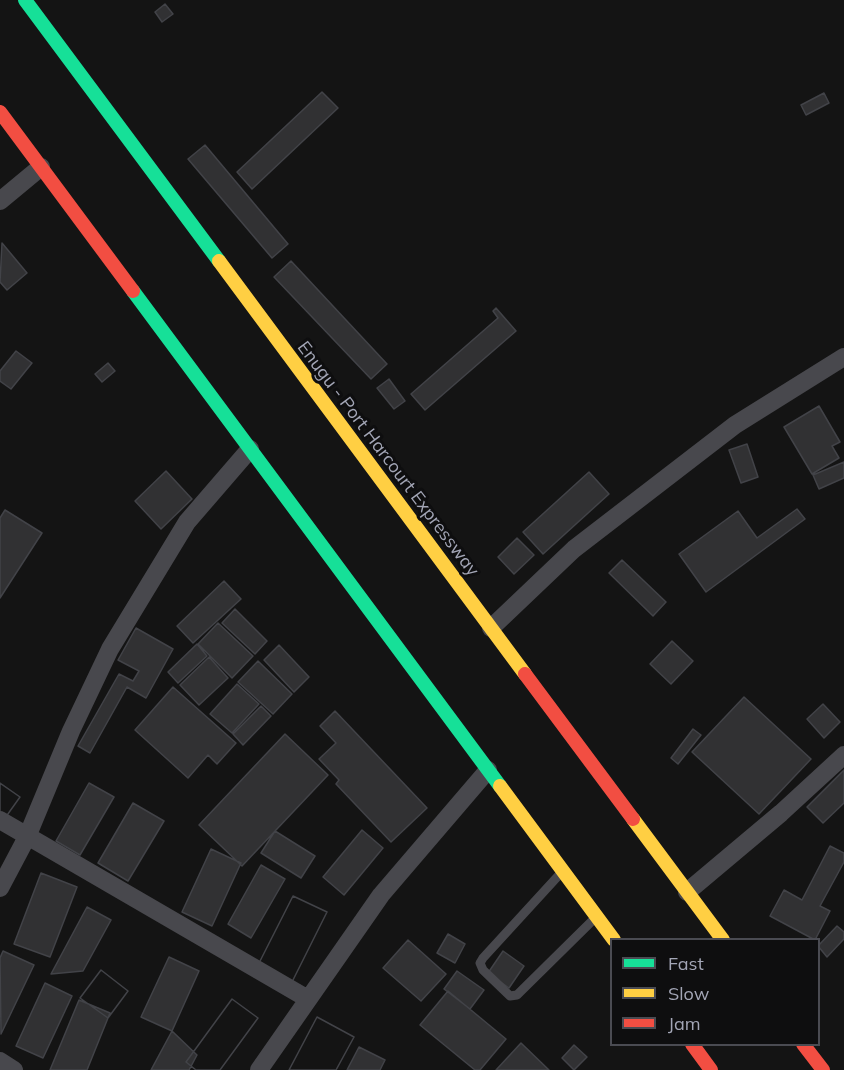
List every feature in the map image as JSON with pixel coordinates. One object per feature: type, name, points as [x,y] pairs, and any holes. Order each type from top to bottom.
[{"type":"highway","name":"Enugu - Port Harcourt Expressway","points":[[25,0],[722,938]]},
{"type":"highway","points":[[0,112],[613,938]]},
{"type":"highway","points":[[693,1046],[708,1069]]},
{"type":"highway","points":[[805,1046],[823,1070]]},
{"type":"street","points":[[0,201],[41,167]]},
{"type":"street","points":[[491,628],[574,549],[735,425],[844,357]]},
{"type":"street","points":[[0,888],[27,837],[71,731],[110,649],[187,522],[250,449]]},
{"type":"street","points":[[687,892],[781,813],[844,754]]},
{"type":"street","points":[[259,1070],[381,896],[488,770]]},
{"type":"street","points":[[0,820],[308,999]]},
{"type":"street","points":[[0,1061],[15,1070]]},
{"type":"lane","points":[[562,870],[483,957],[480,963],[483,970],[510,996],[517,995],[597,916]]},
{"type":"building","points":[[165,4],[173,14],[162,22],[155,12]]},
{"type":"building","points":[[322,92],[338,108],[252,189],[237,172]]},
{"type":"building","points":[[824,93],[829,103],[806,115],[801,105]]},
{"type":"building","points":[[205,145],[288,244],[272,258],[188,159]]},
{"type":"building","points":[[2,243],[27,273],[7,290],[0,282]]},
{"type":"building","points":[[291,261],[387,364],[371,379],[274,277]]},
{"type":"building","points":[[496,308],[516,331],[425,410],[411,394],[498,318],[493,311]]},
{"type":"building","points":[[16,351],[32,363],[11,389],[0,381],[0,371]]},
{"type":"building","points":[[108,363],[115,371],[102,382],[95,374]]},
{"type":"building","points":[[389,379],[405,401],[394,409],[377,388]]},
{"type":"building","points":[[819,406],[840,442],[832,446],[839,458],[812,474],[784,427]]},
{"type":"building","points":[[747,444],[758,477],[741,483],[729,450]]},
{"type":"building","points":[[844,462],[844,478],[819,489],[813,475]]},
{"type":"building","points":[[166,471],[192,499],[161,529],[135,501]]},
{"type":"building","points":[[589,472],[609,494],[543,554],[523,532]]},
{"type":"building","points":[[797,509],[805,519],[706,592],[679,554],[738,511],[757,538]]},
{"type":"building","points":[[5,510],[42,533],[0,598],[0,518]]},
{"type":"building","points":[[517,538],[534,555],[514,574],[498,557]]},
{"type":"building","points":[[622,560],[666,602],[653,616],[609,573]]},
{"type":"building","points":[[224,581],[241,599],[193,643],[177,626]]},
{"type":"building","points":[[235,609],[267,641],[255,654],[222,623]]},
{"type":"building","points":[[218,623],[253,656],[232,678],[198,644]]},
{"type":"building","points":[[136,628],[173,649],[146,698],[127,687],[90,753],[78,746],[119,674],[133,681],[139,671],[118,660]]},
{"type":"building","points":[[672,641],[693,661],[671,684],[650,664]]},
{"type":"building","points":[[197,644],[207,656],[178,683],[168,672]]},
{"type":"building","points":[[279,645],[309,677],[294,692],[264,660]]},
{"type":"building","points":[[209,657],[228,678],[199,705],[180,685]]},
{"type":"building","points":[[258,661],[292,694],[273,714],[238,682]]},
{"type":"building","points":[[237,684],[259,704],[232,733],[210,714]]},
{"type":"building","points":[[173,687],[236,743],[217,764],[208,755],[188,778],[135,730]]},
{"type":"building","points":[[744,697],[811,759],[759,814],[692,752]]},
{"type":"building","points":[[823,704],[840,722],[824,738],[807,719]]},
{"type":"building","points":[[261,706],[271,716],[243,745],[233,734]]},
{"type":"building","points":[[335,711],[427,808],[391,842],[336,784],[339,780],[319,759],[336,743],[320,726]]},
{"type":"building","points":[[693,729],[701,735],[678,764],[671,758]]},
{"type":"building","points":[[285,734],[328,775],[242,866],[199,825]]},
{"type":"building","points":[[844,770],[844,803],[823,823],[807,807]]},
{"type":"building","points":[[0,783],[20,797],[0,825]]},
{"type":"building","points":[[0,783],[20,797],[0,825]]},
{"type":"building","points":[[89,783],[114,797],[80,855],[56,841]]},
{"type":"building","points":[[133,803],[164,821],[128,881],[98,863]]},
{"type":"building","points":[[362,830],[383,848],[344,895],[323,877]]},
{"type":"building","points":[[275,831],[315,856],[301,878],[261,853]]},
{"type":"building","points":[[830,846],[844,853],[844,862],[820,906],[830,911],[816,938],[811,938],[770,916],[784,890],[802,900]]},
{"type":"building","points":[[211,849],[241,863],[212,926],[182,912]]},
{"type":"building","points":[[261,865],[285,879],[251,938],[228,924]]},
{"type":"building","points":[[41,873],[77,887],[50,957],[14,944]]},
{"type":"building","points":[[293,896],[327,912],[291,984],[257,967]]},
{"type":"building","points":[[293,896],[327,912],[291,984],[257,967]]},
{"type":"building","points":[[87,907],[111,920],[83,971],[51,974]]},
{"type":"building","points":[[837,926],[844,932],[844,939],[827,957],[820,948],[820,944]]},
{"type":"building","points":[[448,934],[465,944],[455,963],[437,953]]},
{"type":"building","points":[[408,940],[446,974],[421,1001],[383,968]]},
{"type":"building","points":[[3,951],[34,965],[1,1034],[0,958]]},
{"type":"building","points":[[503,951],[524,966],[509,988],[488,973]]},
{"type":"building","points":[[169,957],[199,971],[172,1031],[141,1017]]},
{"type":"building","points":[[101,970],[128,991],[108,1018],[80,998]]},
{"type":"building","points":[[101,970],[128,991],[108,1018],[80,998]]},
{"type":"building","points":[[457,971],[484,990],[470,1009],[444,989]]},
{"type":"building","points":[[45,983],[72,996],[43,1058],[16,1046]]},
{"type":"building","points":[[448,991],[506,1039],[480,1070],[475,1070],[420,1025]]},
{"type":"building","points":[[232,999],[258,1018],[220,1070],[196,1070],[186,1062]]},
{"type":"building","points":[[232,999],[258,1018],[220,1070],[196,1070],[186,1062]]},
{"type":"building","points":[[79,1000],[110,1013],[87,1070],[50,1070]]},
{"type":"building","points":[[317,1017],[354,1037],[336,1070],[289,1070]]},
{"type":"building","points":[[317,1017],[354,1037],[336,1070],[289,1070]]},
{"type":"building","points":[[172,1031],[197,1055],[189,1070],[151,1070]]},
{"type":"building","points":[[521,1043],[549,1070],[496,1070]]},
{"type":"building","points":[[574,1045],[587,1057],[574,1070],[562,1058]]},
{"type":"building","points":[[359,1047],[385,1060],[380,1070],[347,1070]]},
{"type":"traffic: fast","points":[[25,0],[219,261]]},
{"type":"traffic: fast","points":[[133,291],[500,786]]},
{"type":"traffic: slow","points":[[219,261],[525,674]]},
{"type":"traffic: slow","points":[[500,786],[613,938]]},
{"type":"traffic: slow","points":[[633,819],[722,938]]},
{"type":"traffic: jam","points":[[0,112],[133,291]]},
{"type":"traffic: jam","points":[[525,674],[633,819]]},
{"type":"traffic: jam","points":[[693,1046],[711,1070]]},
{"type":"traffic: jam","points":[[805,1046],[823,1070]]}]
